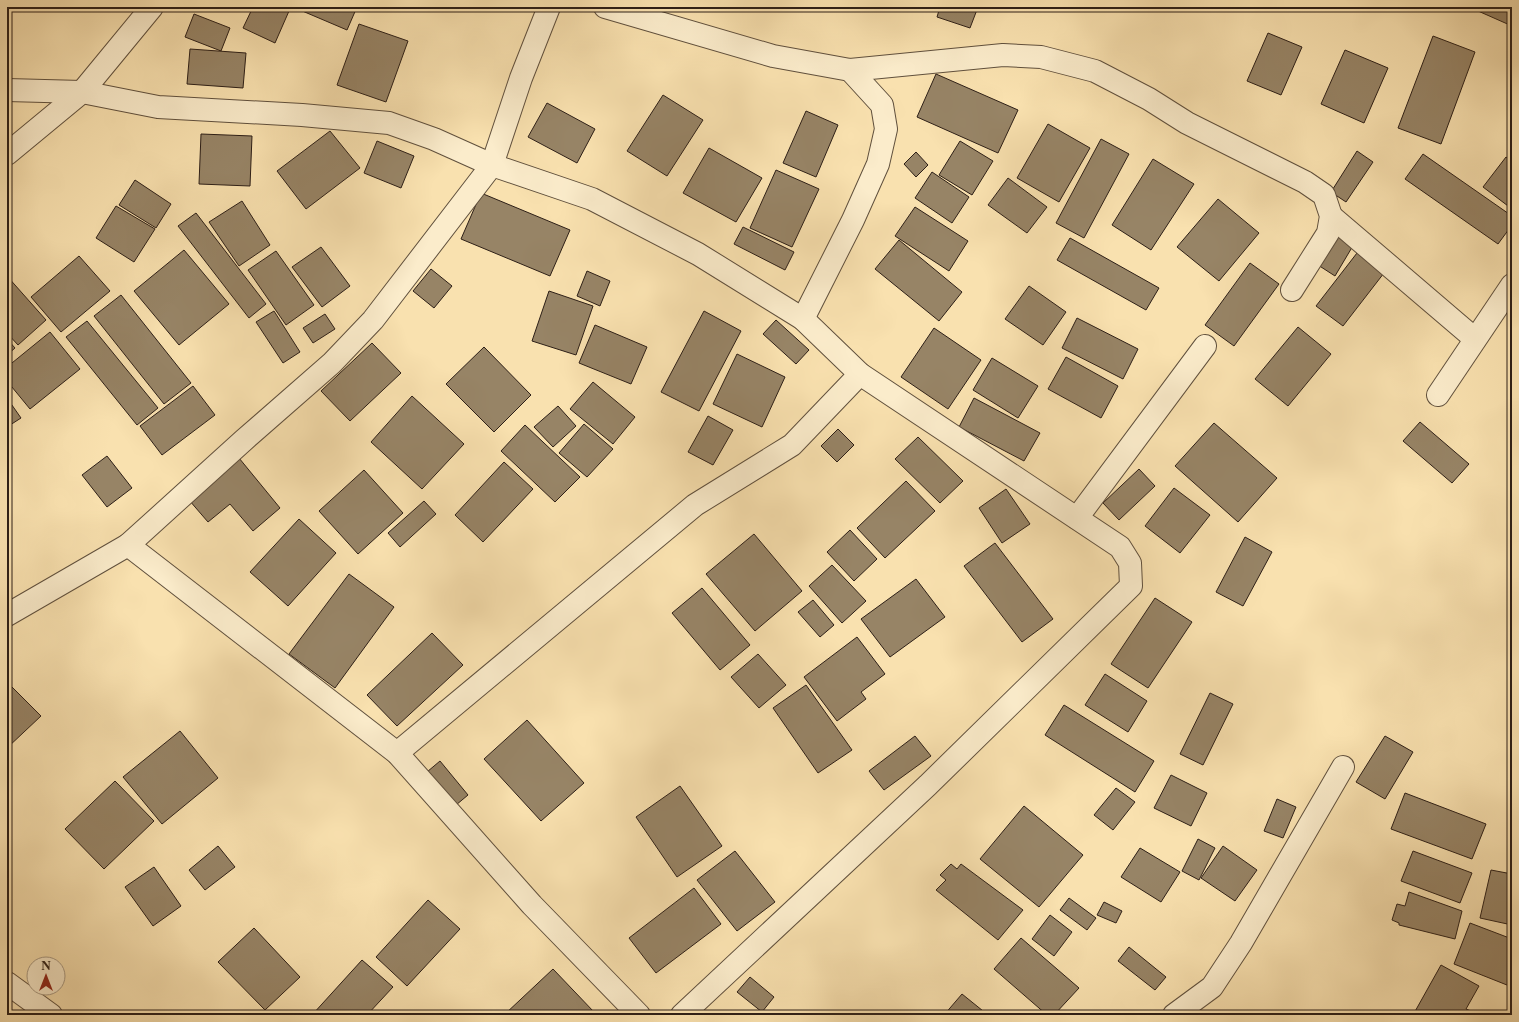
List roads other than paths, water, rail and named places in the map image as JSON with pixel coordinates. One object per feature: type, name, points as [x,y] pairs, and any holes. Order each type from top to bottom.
[{"type":"street","points":[[7,154],[82,92],[152,7]]},
{"type":"street","points":[[7,615],[128,545],[342,352],[373,320],[492,165],[521,78],[549,7]]},
{"type":"street","points":[[605,7],[772,56],[850,70],[1003,55],[1041,57],[1095,71],[1149,99],[1187,122],[1305,182],[1324,195],[1331,216],[1328,233],[1292,290]]},
{"type":"street","points":[[803,319],[856,213],[878,164],[886,129],[882,105],[850,70]]},
{"type":"street","points":[[7,90],[82,92],[158,107],[302,115],[389,122],[434,139],[492,165],[592,199],[698,254],[803,319],[860,374],[1120,547],[1130,563],[1131,586],[928,785],[682,1015]]},
{"type":"street","points":[[1331,216],[1475,339]]},
{"type":"street","points":[[1438,395],[1512,285]]},
{"type":"street","points":[[1077,518],[1205,346]]},
{"type":"street","points":[[397,753],[695,505],[792,445],[860,374]]},
{"type":"street","points":[[128,545],[397,753],[532,905],[639,1015]]},
{"type":"street","points":[[1174,1015],[1212,987],[1241,943],[1343,767]]},
{"type":"street","points":[[7,984],[45,1013]]}]
